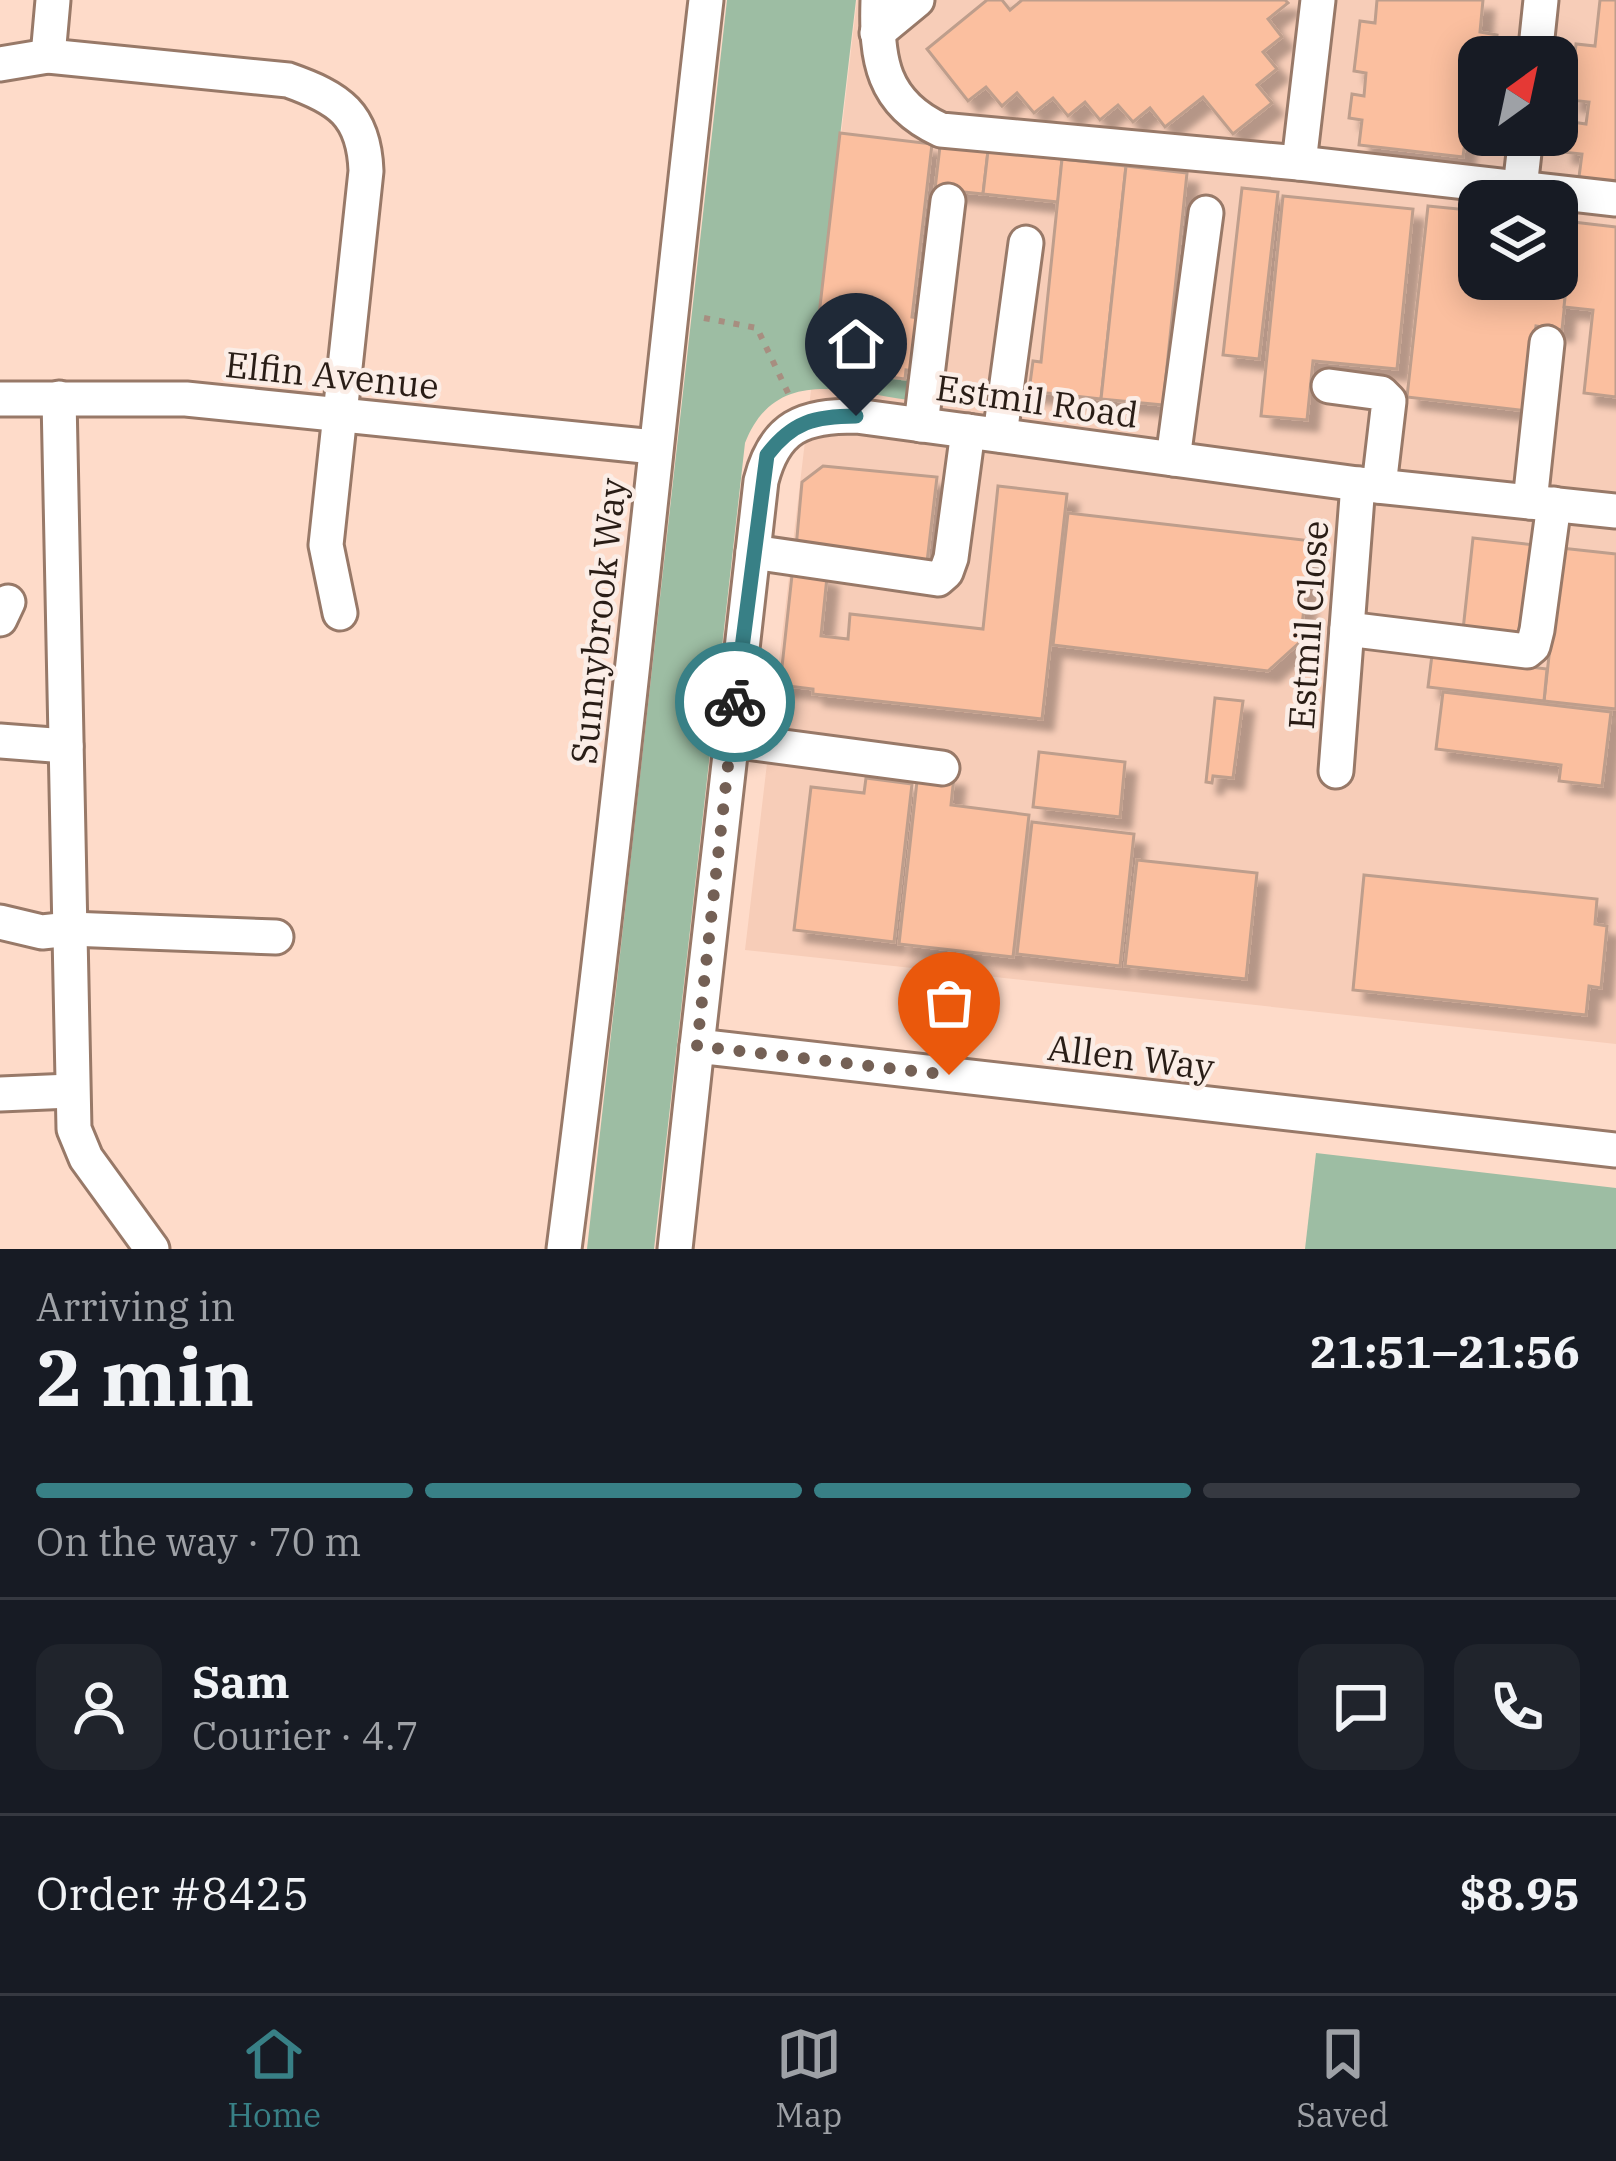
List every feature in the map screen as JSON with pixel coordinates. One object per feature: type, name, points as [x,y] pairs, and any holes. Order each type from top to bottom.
[{"type":"street","points":[[47,56],[53,0]]},
{"type":"street","name":"Sunnybrook Way","points":[[564,1249],[614,856],[654,446],[706,0]]},
{"type":"street","points":[[917,0],[878,16],[886,81],[923,122],[941,130],[1458,181]]},
{"type":"street","points":[[1299,164],[1318,0]]},
{"type":"street","points":[[1537,36],[1541,0]]},
{"type":"street","points":[[0,64],[47,56],[288,80],[324,93],[352,117],[365,146],[366,172],[326,545],[340,613]]},
{"type":"street","points":[[1578,195],[1616,199]]},
{"type":"street","points":[[921,425],[948,201]]},
{"type":"street","points":[[1173,459],[1206,213]]},
{"type":"street","points":[[753,551],[938,579],[946,572],[984,433],[1026,243]]},
{"type":"street","points":[[1347,629],[1527,651],[1533,646],[1547,343]]},
{"type":"street","name":"Estmil Close","points":[[1329,386],[1381,393],[1389,400],[1368,485],[1347,629],[1336,771]]},
{"type":"street","points":[[58,398],[74,1129],[86,1158],[143,1246]]},
{"type":"street","name":"Elfin Avenue","points":[[0,399],[186,399],[654,446]]},
{"type":"street","name":"Estmil Road","points":[[802,422],[823,416],[856,416],[1368,485],[1616,511]]},
{"type":"street","points":[[675,1249],[730,740],[767,455],[784,434],[802,422]]},
{"type":"street","points":[[730,740],[942,768]]},
{"type":"street","points":[[0,741],[66,746]]},
{"type":"street","points":[[0,922],[43,932],[70,928],[277,937]]},
{"type":"street","name":"Allen Way","points":[[697,1046],[1616,1150]]},
{"type":"street","points":[[0,1094],[71,1091]]},
{"type":"path","points":[[670,311],[757,328],[802,422]]},
{"type":"shaded area","points":[[857,0],[1616,0],[1616,1044],[745,950]]},
{"type":"green space","points":[[727,0],[856,0],[813,367],[912,380],[909,400],[837,389],[793,393],[758,419],[745,443],[654,1249],[587,1249]]},
{"type":"green space","points":[[1316,1153],[1616,1188],[1616,1249],[1305,1249]]},
{"type":"building","points":[[987,0],[1002,0],[1010,10],[1022,0],[1285,0],[1288,3],[1268,19],[1282,37],[1263,52],[1277,69],[1257,85],[1272,103],[1233,134],[1203,97],[1165,127],[1150,108],[1133,122],[1118,105],[1100,120],[1085,102],[1068,116],[1053,98],[1034,113],[1017,93],[1002,106],[986,87],[968,101],[927,49]]},
{"type":"building","points":[[1377,0],[1483,0],[1480,32],[1497,36],[1458,36],[1458,156],[1463,157],[1359,145],[1362,120],[1349,118],[1352,94],[1364,96],[1366,73],[1354,71],[1360,21],[1375,23]]},
{"type":"building","points":[[1600,0],[1616,0],[1616,182],[1579,177],[1578,123],[1586,124],[1589,102],[1578,101],[1578,44],[1595,46]]},
{"type":"building","points":[[840,133],[932,144],[912,317],[923,319],[917,371],[906,370],[905,379],[813,367]]},
{"type":"building","points":[[940,146],[988,151],[983,194],[935,189]]},
{"type":"building","points":[[988,151],[1062,159],[1058,202],[983,194]]},
{"type":"building","points":[[1062,159],[1126,166],[1101,399],[1029,391],[1033,361],[1041,362]]},
{"type":"building","points":[[1126,166],[1187,173],[1163,405],[1101,399]]},
{"type":"building","points":[[1242,188],[1278,192],[1259,359],[1223,355]]},
{"type":"building","points":[[1283,196],[1413,209],[1397,369],[1313,361],[1307,420],[1261,416]]},
{"type":"building","points":[[1428,206],[1458,209],[1458,300],[1565,300],[1562,330],[1536,326],[1527,411],[1407,397]]},
{"type":"building","points":[[1578,223],[1616,227],[1616,397],[1584,393],[1593,310],[1564,307],[1565,300],[1578,300]]},
{"type":"building","points":[[823,466],[937,477],[927,562],[796,548],[802,482]]},
{"type":"building","points":[[998,486],[1067,494],[1042,719],[813,694],[813,689],[780,685],[793,566],[827,577],[821,636],[848,639],[850,614],[983,629]]},
{"type":"building","points":[[1068,513],[1312,541],[1300,642],[1268,671],[1053,645]]},
{"type":"building","points":[[1473,538],[1535,545],[1525,637],[1463,630]]},
{"type":"building","points":[[1561,548],[1616,554],[1616,709],[1544,701]]},
{"type":"building","points":[[1432,655],[1547,669],[1544,701],[1428,687]]},
{"type":"building","points":[[1443,692],[1611,712],[1602,786],[1559,781],[1561,765],[1436,749]]},
{"type":"building","points":[[1215,698],[1243,701],[1233,778],[1213,776],[1212,783],[1206,782]]},
{"type":"building","points":[[1039,752],[1125,762],[1120,817],[1033,807]]},
{"type":"building","points":[[918,772],[954,776],[951,805],[1029,815],[1013,957],[899,944]]},
{"type":"building","points":[[866,778],[912,784],[894,942],[794,930],[811,787],[864,793]]},
{"type":"building","points":[[1032,822],[1134,834],[1120,966],[1017,954]]},
{"type":"building","points":[[1137,860],[1257,873],[1246,979],[1125,966]]},
{"type":"building","points":[[1364,875],[1597,899],[1595,924],[1607,926],[1601,988],[1589,986],[1586,1015],[1353,990]]},
{"type":"way so far","points":[[735,702],[697,1046],[949,1075]]},
{"type":"route","points":[[735,702],[767,455],[784,434],[802,422],[823,416],[856,416]]}]
